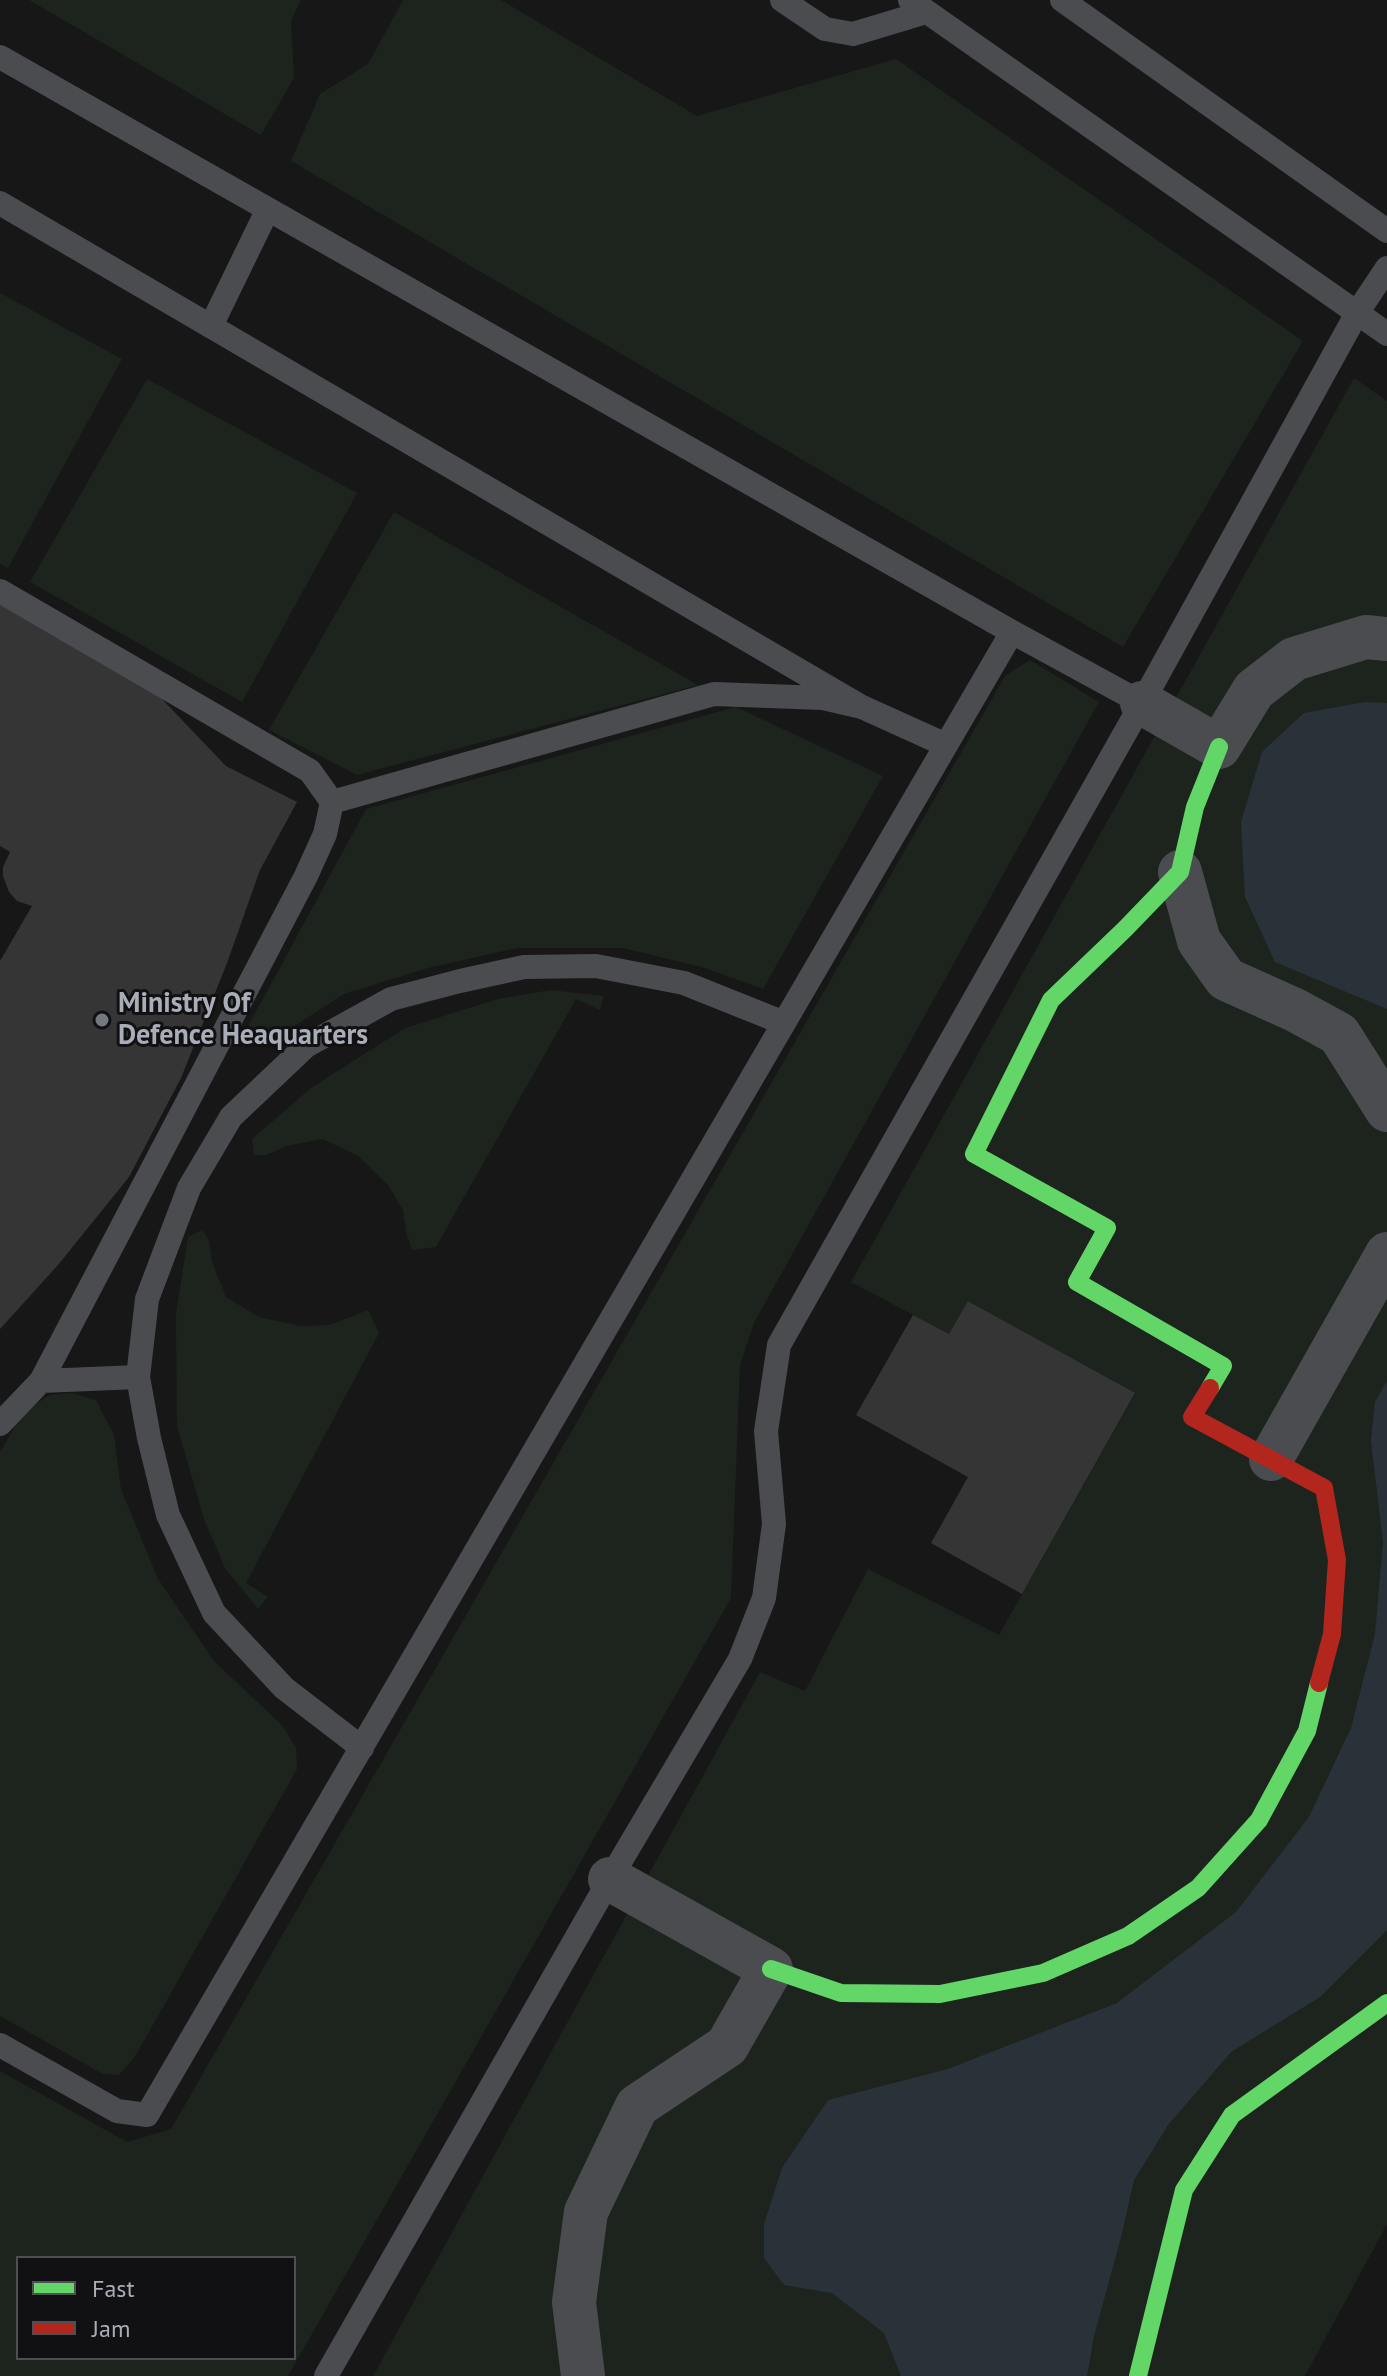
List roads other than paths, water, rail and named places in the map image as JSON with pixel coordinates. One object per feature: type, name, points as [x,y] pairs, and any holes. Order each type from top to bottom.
[{"type":"street","points":[[1387,639],[1366,637],[1294,659],[1254,690],[1219,747],[1195,807],[1180,872],[1199,941],[1226,979],[1339,1034],[1387,1110]]},
{"type":"street","points":[[1142,703],[1219,747]]},
{"type":"street","points":[[610,1879],[771,1969],[841,1993],[940,1994],[1043,1973],[1128,1936],[1198,1888],[1259,1820],[1307,1731],[1332,1634],[1337,1560],[1324,1488],[1192,1417],[1223,1366],[1077,1282],[1107,1228],[974,1154],[1051,1000],[1180,872]]},
{"type":"street","points":[[1271,1459],[1374,1306],[1387,1254]]},
{"type":"street","points":[[583,2376],[574,2302],[586,2212],[637,2106],[727,2046],[771,1969]]},
{"type":"street","points":[[1138,2376],[1184,2190],[1232,2115],[1387,2003]]},
{"type":"lane","points":[[782,0],[825,29],[853,34],[918,6],[1387,334]]},
{"type":"lane","points":[[1062,0],[1387,231]]},
{"type":"lane","points":[[0,57],[1142,703]]},
{"type":"lane","points":[[0,203],[862,707],[946,745]]},
{"type":"lane","points":[[211,326],[268,209]]},
{"type":"lane","points":[[326,2376],[610,1879],[740,1659],[764,1598],[774,1524],[766,1431],[779,1345],[1142,703],[1357,313],[1387,268]]},
{"type":"lane","points":[[0,591],[310,771],[332,802],[325,834],[306,876],[41,1381],[0,1424]]},
{"type":"lane","points":[[0,2045],[117,2111],[147,2115],[1012,632]]},
{"type":"lane","points":[[332,802],[714,694],[823,698],[862,707]]},
{"type":"lane","points":[[362,1748],[284,1688],[214,1613],[168,1515],[138,1377],[147,1299],[189,1188],[231,1117],[306,1046],[391,999],[524,967],[596,966],[684,983],[784,1023]]},
{"type":"lane","points":[[41,1381],[138,1377]]},
{"type":"place","name":"Ministry Of Defence Heaquarters","points":[[102,1020]]}]
